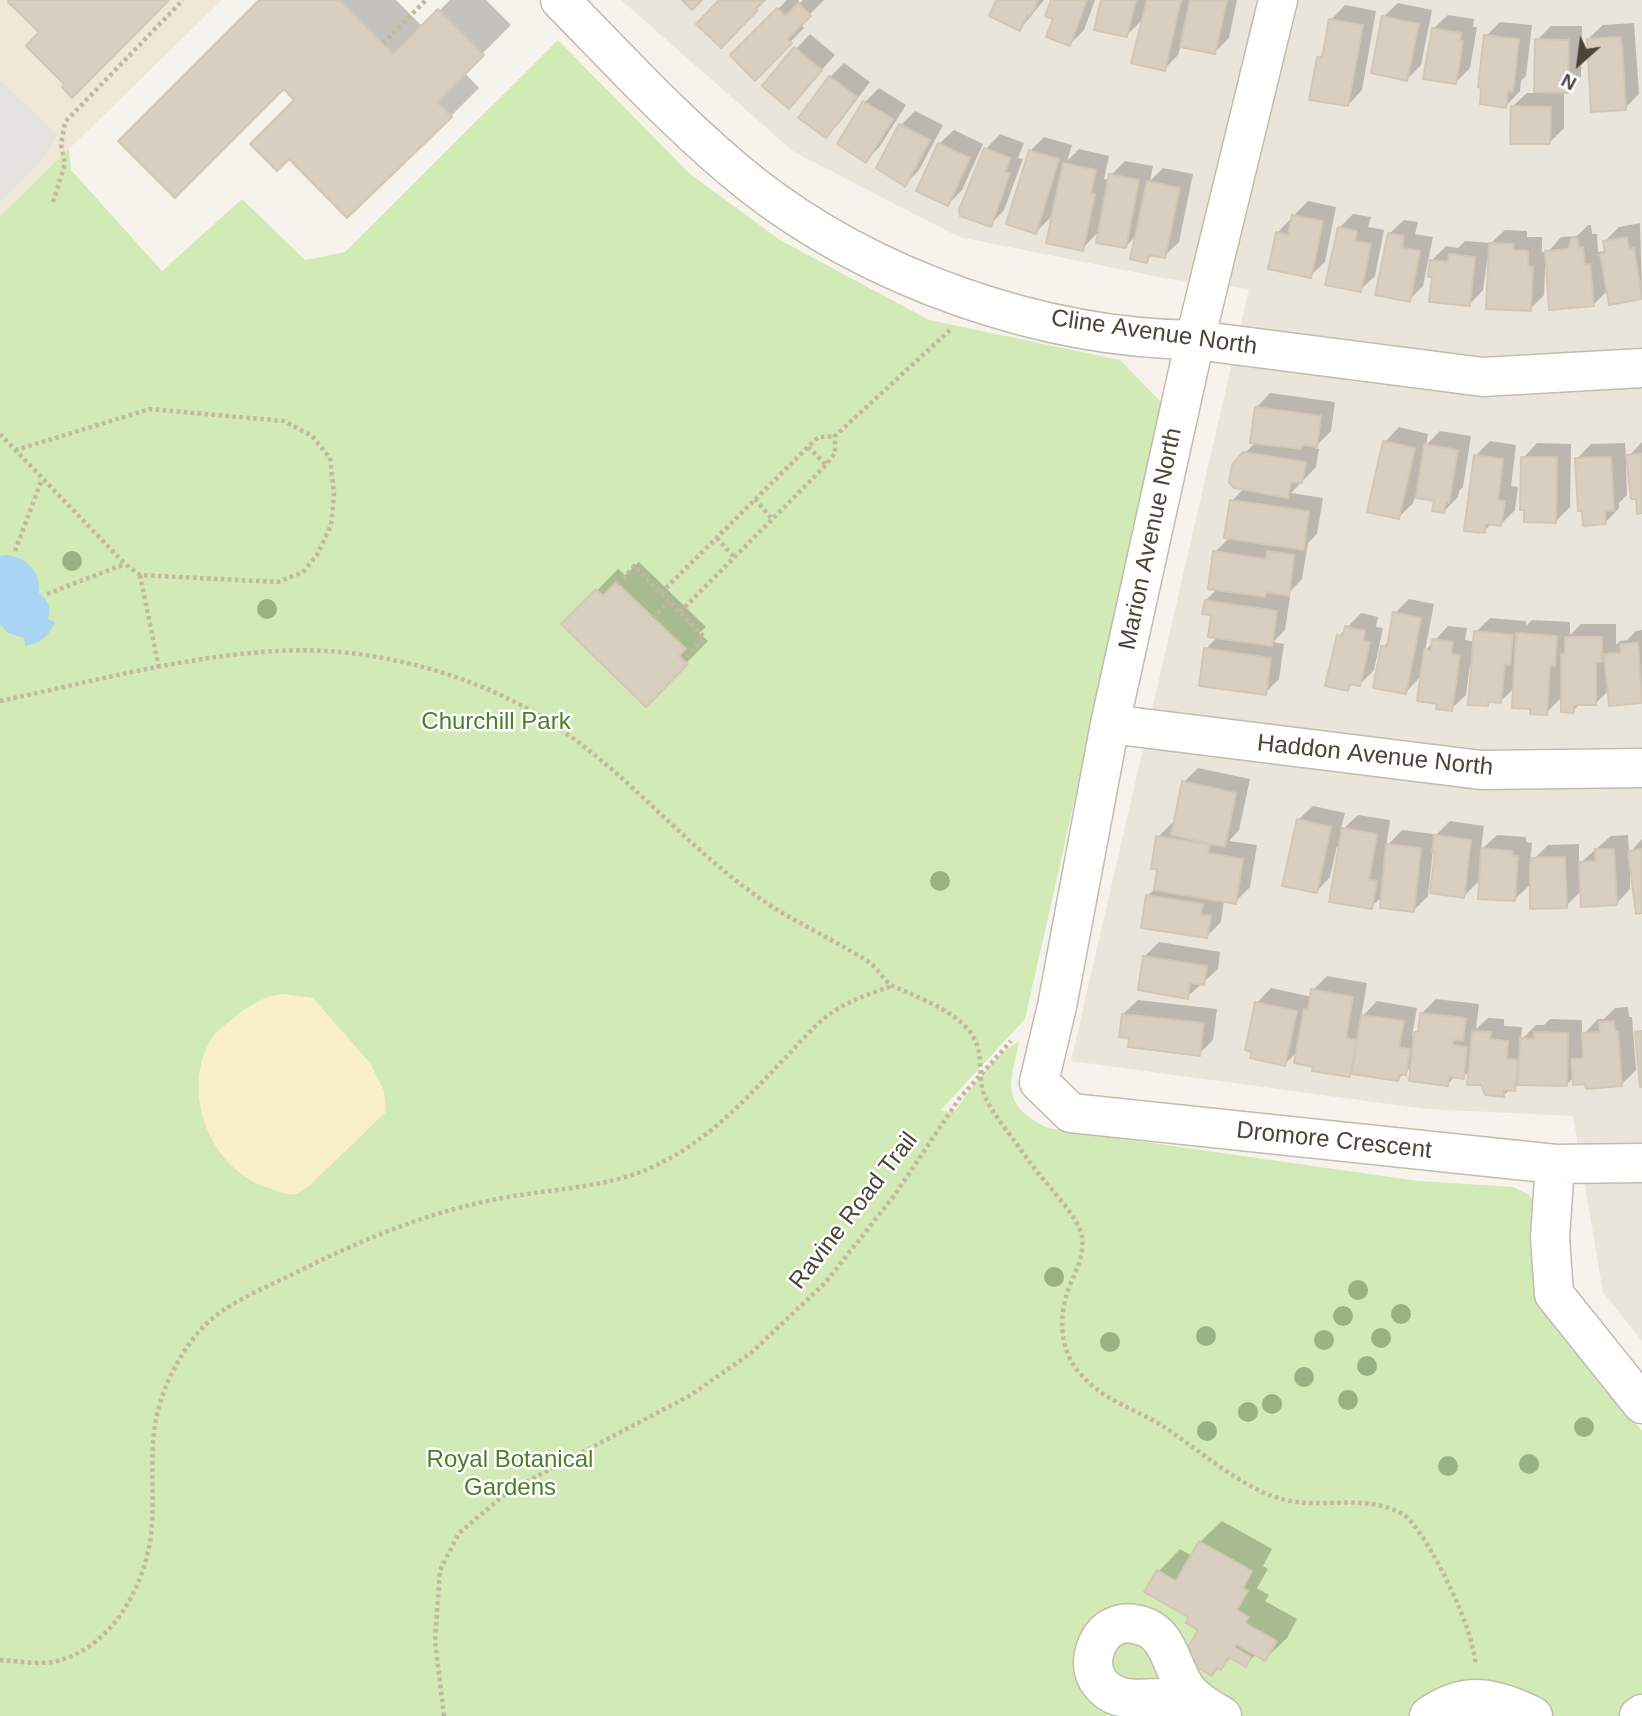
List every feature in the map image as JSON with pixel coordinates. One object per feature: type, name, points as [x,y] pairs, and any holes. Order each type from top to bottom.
[{"type":"street","name":"Cline Avenue North","points":[[560,0],[710,149],[792,214],[829,236],[936,289],[989,307],[1072,325],[1157,339],[1195,340],[1483,377],[1642,368]]},
{"type":"street","name":"Marion Avenue North","points":[[1039,1082],[1057,1006],[1110,724],[1195,340],[1278,0]]},
{"type":"street","name":"Haddon Avenue North","points":[[1110,724],[1481,770],[1642,768]]},
{"type":"street","name":"Dromore Crescent","points":[[1039,1082],[1071,1114],[1555,1164],[1642,1163]]},
{"type":"street","points":[[1555,1164],[1550,1238],[1554,1294],[1642,1404]]},
{"type":"street","points":[[1429,1716],[1452,1702],[1468,1699],[1506,1704],[1533,1716]]},
{"type":"path","points":[[53,202],[65,164],[61,145],[65,122],[183,0]]},
{"type":"path","points":[[383,43],[426,0]]},
{"type":"path","points":[[660,593],[819,437],[835,436],[957,324]]},
{"type":"path","points":[[0,434],[125,564],[140,575],[278,582],[303,572],[317,555],[331,525],[334,494],[330,458],[312,436],[284,421],[150,409],[16,450]]},
{"type":"path","points":[[680,612],[826,465],[835,453],[835,436]]},
{"type":"path","points":[[808,447],[826,465]]},
{"type":"path","points":[[15,551],[42,479]]},
{"type":"path","points":[[755,499],[772,519]]},
{"type":"path","points":[[716,538],[734,557]]},
{"type":"path","points":[[47,594],[125,564]]},
{"type":"path","points":[[618,584],[634,566],[704,638],[684,660]]},
{"type":"path","points":[[140,575],[159,668]]},
{"type":"path","points":[[653,618],[670,601]]},
{"type":"path","points":[[0,701],[159,668],[281,650],[339,652],[400,662],[457,678],[498,694],[547,719],[590,751],[725,872],[766,903],[870,963],[892,986],[938,1007],[957,1019],[973,1034],[978,1048],[985,1096],[1045,1185],[1074,1216],[1083,1233],[1080,1264],[1061,1314],[1062,1337],[1072,1364],[1087,1382],[1110,1399],[1157,1422],[1246,1483],[1289,1501],[1374,1504],[1404,1514],[1427,1542],[1468,1630],[1484,1699]]},
{"type":"path","points":[[0,1660],[43,1663],[60,1660],[96,1643],[113,1626],[139,1579],[150,1543],[155,1423],[164,1394],[186,1350],[205,1326],[223,1311],[245,1297],[375,1234],[443,1211],[629,1177],[659,1164],[688,1148],[716,1127],[829,1014],[868,994],[892,986]]},
{"type":"path","name":"Ravine Road Trail","points":[[444,1716],[435,1641],[440,1570],[459,1533],[509,1491],[689,1396],[751,1353],[825,1283],[894,1196],[959,1099],[980,1073],[1017,1034],[1057,1006]]},
{"type":"shaded area","points":[[0,0],[222,0],[0,216]]},
{"type":"shaded area","points":[[621,0],[1642,0],[1642,1341],[1603,1292],[1573,1116],[1426,1109],[1071,1061],[1249,289],[1169,279],[959,237],[794,152]]},
{"type":"shaded area","points":[[0,80],[57,135],[41,162],[0,203]]},
{"type":"green space","name":"Churchill Park","points":[[558,40],[690,174],[780,240],[929,320],[1120,360],[1164,405],[1025,1019],[940,1111],[954,1112],[992,1063],[1019,1042],[1011,1082],[1012,1093],[1022,1111],[1048,1128],[1418,1181],[1513,1187],[1528,1194],[1538,1210],[1543,1307],[1642,1431],[1642,1716],[0,1716],[0,216],[69,149],[71,170],[162,271],[242,199],[305,260],[345,252]]},
{"type":"sand","points":[[283,994],[313,998],[370,1063],[384,1091],[386,1112],[309,1186],[292,1194],[278,1192],[249,1179],[232,1166],[207,1129],[199,1086],[201,1064],[216,1033],[249,1006],[268,997]]},
{"type":"water","points":[[0,556],[13,556],[31,566],[37,578],[39,593],[48,604],[48,619],[55,622],[44,638],[31,645],[25,646],[24,638],[8,633],[0,624]]},
{"type":"building","points":[[9,0],[169,0],[72,98],[62,87],[64,84],[26,46],[39,32]]},
{"type":"building","points":[[259,0],[339,0],[393,54],[438,9],[484,55],[437,102],[452,117],[347,218],[289,159],[277,171],[250,144],[294,100],[284,89],[175,198],[118,141]]},
{"type":"building","points":[[682,0],[702,0],[692,10]]},
{"type":"building","points":[[719,0],[763,1],[755,9],[757,11],[721,48],[696,24]]},
{"type":"building","points":[[996,0],[1038,0],[1020,31],[989,16]]},
{"type":"building","points":[[1051,0],[1087,0],[1070,46],[1046,37],[1053,19],[1045,16]]},
{"type":"building","points":[[1101,0],[1136,0],[1127,37],[1094,30]]},
{"type":"building","points":[[1147,0],[1181,0],[1165,71],[1131,63]]},
{"type":"building","points":[[1190,0],[1227,1],[1215,54],[1180,47]]},
{"type":"building","points":[[798,3],[811,16],[787,39],[792,43],[755,81],[730,55],[777,8],[785,16]]},
{"type":"building","points":[[1382,16],[1419,24],[1407,81],[1371,73]]},
{"type":"building","points":[[1329,19],[1363,25],[1348,106],[1309,100],[1317,57],[1322,58]]},
{"type":"building","points":[[1432,28],[1461,33],[1460,41],[1463,41],[1456,84],[1423,79]]},
{"type":"building","points":[[1484,35],[1519,39],[1513,92],[1508,91],[1506,108],[1480,104],[1481,88],[1478,87]]},
{"type":"building","points":[[1620,37],[1626,110],[1591,112],[1587,39]]},
{"type":"building","points":[[1535,39],[1569,40],[1568,93],[1534,92]]},
{"type":"building","points":[[794,47],[822,70],[789,109],[762,86]]},
{"type":"building","points":[[829,76],[857,97],[826,138],[798,118]]},
{"type":"building","points":[[863,101],[893,119],[866,163],[837,144]]},
{"type":"building","points":[[1511,106],[1551,107],[1550,144],[1510,144]]},
{"type":"building","points":[[899,124],[930,140],[905,187],[876,168]]},
{"type":"building","points":[[938,143],[970,158],[948,206],[916,191]]},
{"type":"building","points":[[984,148],[1011,158],[1005,172],[1010,173],[991,227],[960,216],[959,210]]},
{"type":"building","points":[[1029,150],[1059,159],[1036,234],[1006,224]]},
{"type":"building","points":[[1063,163],[1096,170],[1091,193],[1095,194],[1083,251],[1046,243]]},
{"type":"building","points":[[1109,174],[1139,180],[1126,248],[1096,243]]},
{"type":"building","points":[[1147,181],[1180,188],[1165,258],[1149,255],[1147,263],[1130,259]]},
{"type":"building","points":[[1292,215],[1323,221],[1311,278],[1268,269],[1276,232],[1288,235]]},
{"type":"building","points":[[1338,227],[1357,231],[1355,241],[1371,244],[1361,292],[1325,285]]},
{"type":"building","points":[[1388,233],[1404,236],[1402,248],[1420,251],[1410,302],[1375,295]]},
{"type":"building","points":[[1627,237],[1629,249],[1634,248],[1642,299],[1609,305],[1600,254],[1605,253],[1603,241]]},
{"type":"building","points":[[1572,238],[1578,238],[1578,248],[1583,247],[1585,265],[1590,264],[1594,306],[1549,310],[1545,251],[1568,249]]},
{"type":"building","points":[[1489,243],[1514,244],[1513,250],[1528,251],[1528,266],[1533,267],[1531,311],[1486,309]]},
{"type":"building","points":[[1449,254],[1475,257],[1470,306],[1429,302],[1432,277],[1428,277],[1430,260],[1448,262]]},
{"type":"building","points":[[1255,407],[1321,416],[1317,447],[1302,445],[1301,449],[1250,443]]},
{"type":"building","points":[[1383,441],[1415,448],[1399,519],[1367,512]]},
{"type":"building","points":[[1424,444],[1458,450],[1449,503],[1446,502],[1444,513],[1432,511],[1434,501],[1416,498]]},
{"type":"building","points":[[1243,452],[1306,462],[1302,483],[1291,482],[1288,498],[1234,488],[1229,482],[1232,465]]},
{"type":"building","points":[[1642,454],[1642,513],[1637,514],[1636,499],[1631,499],[1626,455]]},
{"type":"building","points":[[1474,455],[1503,459],[1498,500],[1505,501],[1501,526],[1485,524],[1485,533],[1464,531]]},
{"type":"building","points":[[1521,457],[1557,457],[1556,523],[1524,522],[1524,510],[1520,510]]},
{"type":"building","points":[[1611,457],[1614,511],[1605,511],[1606,524],[1583,526],[1582,511],[1578,511],[1575,458]]},
{"type":"building","points":[[1230,500],[1309,511],[1304,550],[1224,538]]},
{"type":"building","points":[[1213,551],[1266,559],[1267,551],[1294,555],[1289,596],[1266,592],[1265,597],[1208,589]]},
{"type":"building","points":[[616,582],[686,649],[679,656],[688,664],[646,707],[561,624],[596,589],[603,596]]},
{"type":"building","points":[[1205,600],[1277,611],[1272,646],[1208,637],[1211,615],[1202,614]]},
{"type":"building","points":[[1393,612],[1421,618],[1406,694],[1373,688],[1381,646],[1387,647]]},
{"type":"building","points":[[1345,626],[1365,631],[1363,641],[1370,642],[1360,686],[1350,684],[1348,691],[1325,686],[1337,635],[1343,636]]},
{"type":"building","points":[[1474,631],[1513,635],[1510,665],[1505,664],[1501,703],[1488,702],[1488,706],[1468,705]]},
{"type":"building","points":[[1516,633],[1557,636],[1555,666],[1550,665],[1547,715],[1530,714],[1530,709],[1512,708]]},
{"type":"building","points":[[1565,637],[1602,637],[1602,662],[1596,662],[1596,705],[1574,705],[1574,713],[1561,712],[1561,654],[1565,654]]},
{"type":"building","points":[[1432,639],[1453,642],[1451,654],[1460,655],[1452,711],[1436,709],[1437,704],[1417,701],[1424,649],[1431,651]]},
{"type":"building","points":[[1638,643],[1642,703],[1609,706],[1604,654],[1621,653],[1620,644]]},
{"type":"building","points":[[1204,648],[1271,658],[1266,695],[1199,686]]},
{"type":"building","points":[[1182,781],[1236,793],[1225,847],[1171,835]]},
{"type":"building","points":[[1297,819],[1331,827],[1317,893],[1282,886]]},
{"type":"building","points":[[1342,828],[1377,834],[1369,880],[1377,881],[1372,909],[1329,902]]},
{"type":"building","points":[[1434,835],[1471,840],[1464,898],[1430,893],[1435,852],[1432,852]]},
{"type":"building","points":[[1156,836],[1210,845],[1208,853],[1243,859],[1236,904],[1154,890],[1157,869],[1151,869]]},
{"type":"building","points":[[1386,844],[1421,848],[1414,912],[1380,908]]},
{"type":"building","points":[[1481,848],[1513,851],[1512,856],[1518,856],[1515,901],[1478,899]]},
{"type":"building","points":[[1595,849],[1614,849],[1617,905],[1581,907],[1579,862],[1596,861]]},
{"type":"building","points":[[1642,849],[1642,913],[1636,914],[1628,851]]},
{"type":"building","points":[[1565,857],[1567,908],[1530,909],[1532,858]]},
{"type":"building","points":[[1146,895],[1203,904],[1201,914],[1211,916],[1207,938],[1141,928]]},
{"type":"building","points":[[1143,956],[1207,966],[1204,985],[1190,983],[1188,999],[1138,990]]},
{"type":"building","points":[[1311,989],[1353,997],[1346,1038],[1357,1040],[1350,1077],[1312,1071],[1313,1067],[1294,1063],[1304,1009],[1308,1010]]},
{"type":"building","points":[[1255,1002],[1297,1011],[1285,1066],[1250,1058],[1252,1052],[1245,1050]]},
{"type":"building","points":[[1420,1013],[1466,1018],[1463,1041],[1453,1040],[1453,1045],[1467,1047],[1464,1079],[1449,1077],[1448,1086],[1409,1081],[1414,1032],[1418,1032]]},
{"type":"building","points":[[1122,1014],[1204,1023],[1200,1056],[1128,1047],[1129,1038],[1119,1037]]},
{"type":"building","points":[[1361,1015],[1404,1021],[1399,1047],[1410,1049],[1406,1075],[1400,1074],[1398,1081],[1352,1074]]},
{"type":"building","points":[[1614,1021],[1615,1031],[1618,1031],[1622,1086],[1586,1089],[1585,1084],[1573,1085],[1571,1059],[1583,1058],[1582,1033],[1600,1032],[1599,1022]]},
{"type":"building","points":[[1472,1031],[1491,1032],[1490,1039],[1508,1041],[1507,1059],[1518,1060],[1515,1091],[1504,1090],[1504,1097],[1485,1095],[1481,1085],[1467,1085]]},
{"type":"building","points":[[1642,1031],[1642,1087],[1640,1087],[1635,1032]]},
{"type":"building","points":[[1534,1032],[1568,1033],[1567,1086],[1518,1085],[1520,1038],[1534,1039]]},
{"type":"building","points":[[1199,1541],[1252,1571],[1243,1588],[1248,1591],[1237,1610],[1249,1617],[1245,1623],[1277,1641],[1265,1661],[1236,1644],[1234,1647],[1251,1657],[1246,1667],[1228,1657],[1221,1670],[1217,1667],[1212,1676],[1185,1660],[1190,1651],[1187,1649],[1198,1630],[1186,1623],[1188,1617],[1144,1592],[1157,1570],[1176,1581]]},
{"type":"park label","name":"Royal Botanical Gardens","points":[[510,1474]]}]
